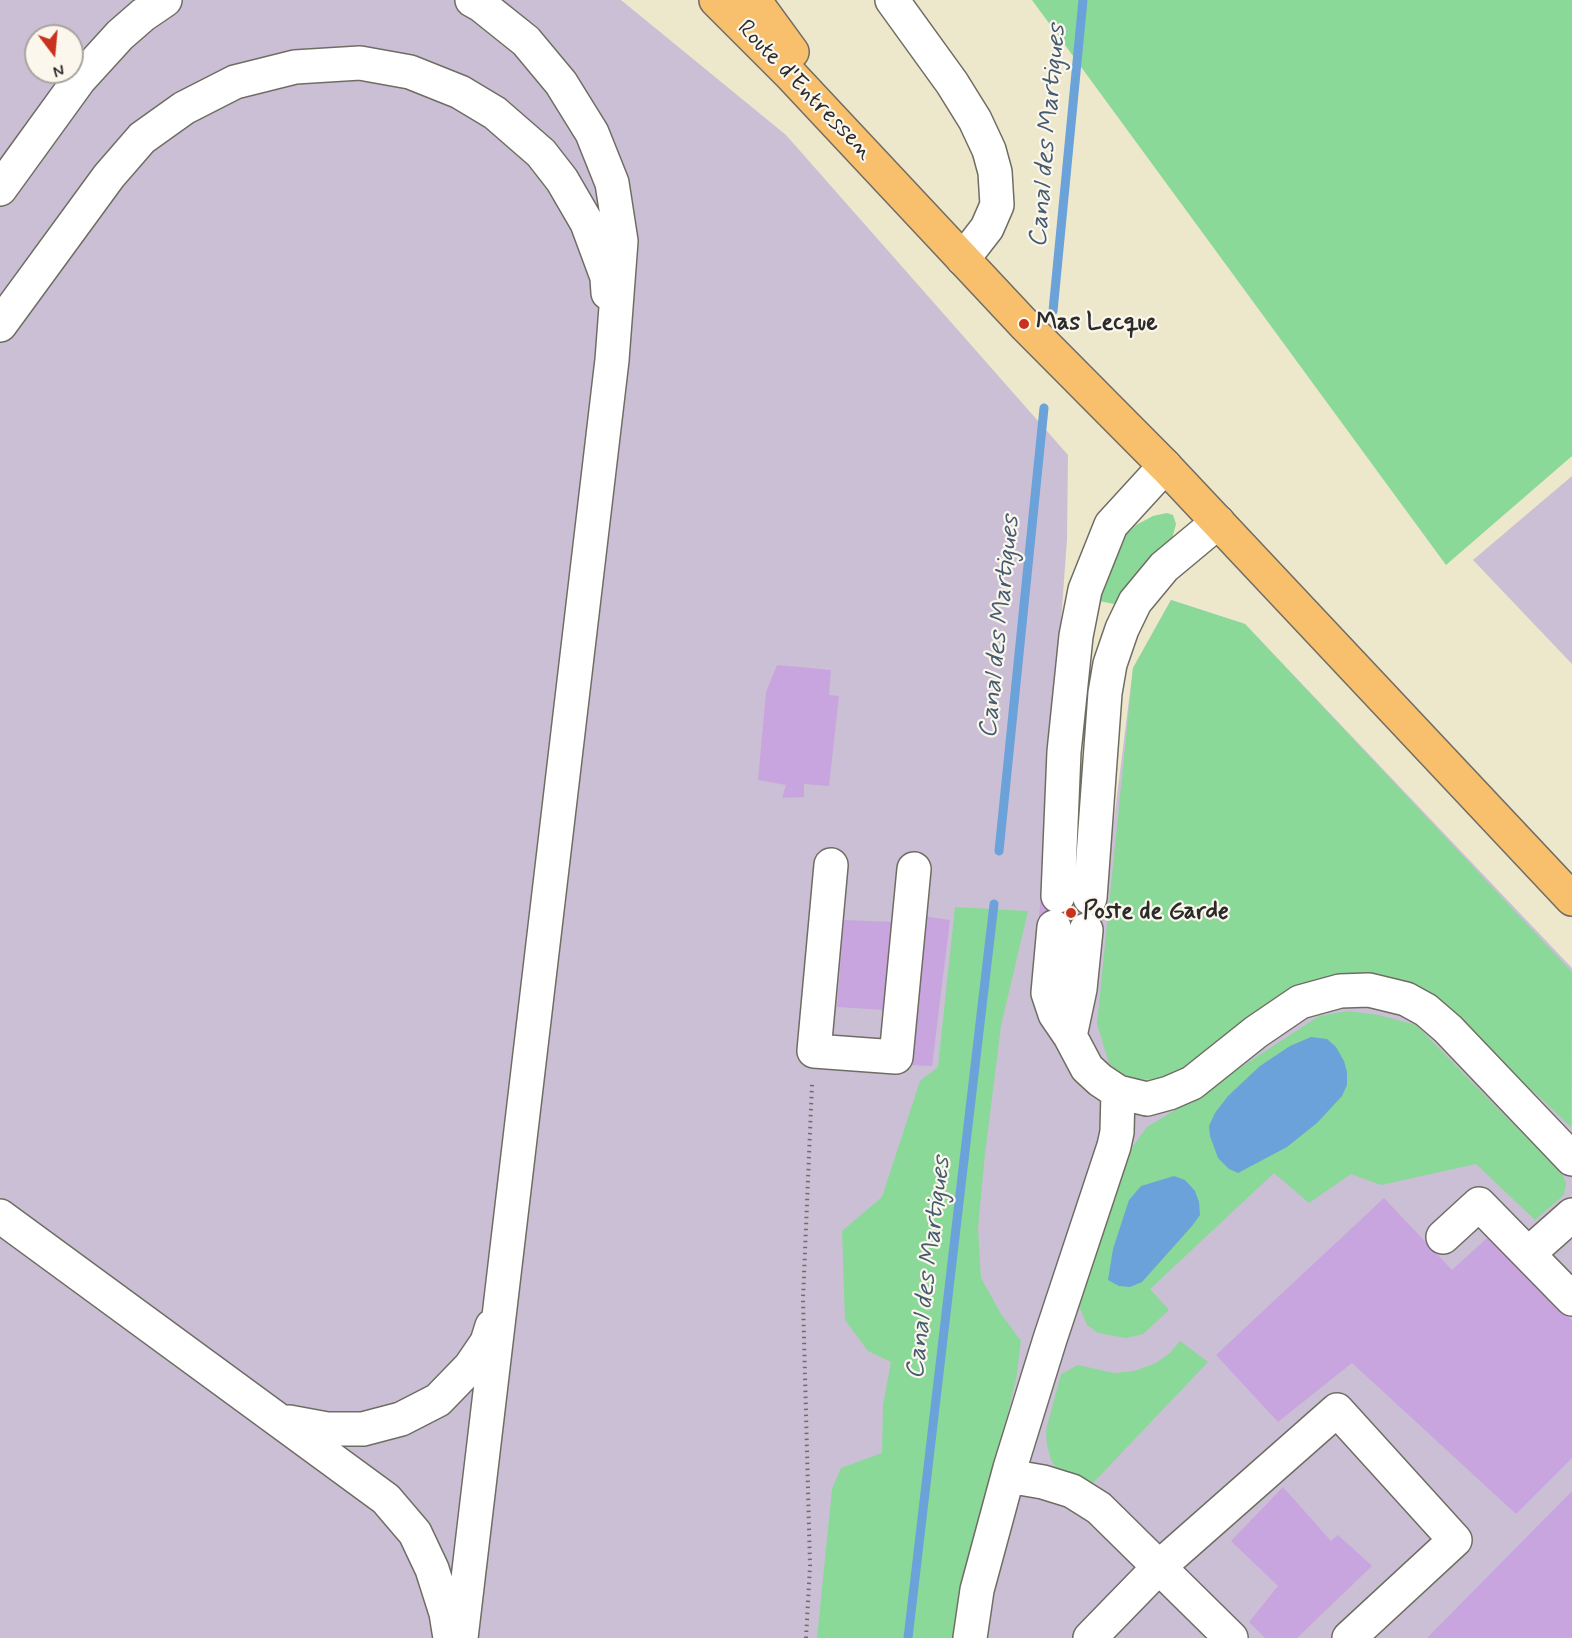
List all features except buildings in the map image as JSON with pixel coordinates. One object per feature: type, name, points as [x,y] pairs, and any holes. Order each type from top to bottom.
[{"type":"main road","name":"Route d'Entressen","points":[[716,0],[789,73],[963,259],[1165,466],[1572,899]]},
{"type":"main road","points":[[754,0],[843,120],[868,159]]},
{"type":"street","points":[[0,188],[79,80],[120,35],[165,0]]},
{"type":"street","points":[[461,1638],[612,360],[621,241],[612,183],[592,133],[561,83],[526,41],[472,0]]},
{"type":"street","points":[[892,0],[952,83],[975,120],[989,150],[995,172],[997,205],[987,228],[963,259]]},
{"type":"street","points":[[0,325],[109,176],[141,138],[184,108],[235,82],[295,67],[360,63],[410,72],[460,92],[495,113],[541,153],[562,180],[587,223],[607,277],[612,360]]},
{"type":"street","points":[[1072,913],[1064,752],[1077,636],[1085,590],[1111,525],[1165,466]]},
{"type":"street","points":[[1218,522],[1164,567],[1135,602],[1122,628],[1110,664],[1072,913],[1048,993],[1055,1014],[1088,1068],[1100,1080],[1118,1092],[1147,1099],[1169,1094],[1192,1083],[1256,1032],[1300,1002],[1340,991],[1370,990],[1406,999],[1426,1010],[1448,1029],[1572,1159]]},
{"type":"street","points":[[831,865],[814,1052],[896,1057],[914,870]]},
{"type":"street","points":[[970,1638],[977,1590],[1008,1476],[1050,1339],[1114,1146],[1117,1132],[1118,1092]]},
{"type":"street","points":[[1443,1237],[1479,1204],[1572,1299]]},
{"type":"street","points":[[1528,1254],[1572,1215]]},
{"type":"street","points":[[0,1216],[386,1499],[415,1533],[432,1569],[446,1613],[450,1638]]},
{"type":"street","points":[[280,1420],[327,1429],[363,1429],[401,1419],[438,1400],[470,1367],[487,1342],[502,1296]]},
{"type":"street","points":[[1090,1638],[1160,1567],[1337,1410],[1455,1540],[1349,1638]]},
{"type":"street","points":[[1008,1476],[1043,1482],[1072,1491],[1099,1508],[1231,1638]]},
{"type":"path","points":[[806,1638],[810,1566],[803,1299],[814,1052]]},
{"type":"shaded area","points":[[0,0],[621,0],[786,135],[1068,455],[1067,539],[1041,895],[1104,899],[1133,668],[1171,600],[1245,624],[1572,968],[1572,1638],[0,1638]]},
{"type":"shaded area","points":[[1572,476],[1572,664],[1473,560]]},
{"type":"green space","points":[[1032,0],[1572,0],[1572,456],[1446,565]]},
{"type":"green space","points":[[1167,513],[1173,515],[1176,524],[1172,539],[1119,605],[1099,601],[1119,541],[1136,525],[1153,516]]},
{"type":"green space","points":[[1171,600],[1245,624],[1572,972],[1571,1127],[1443,1006],[1381,977],[1213,1051],[1173,1075],[1155,1079],[1136,1079],[1121,1074],[1109,1063],[1097,1024],[1133,668]]},
{"type":"green space","points":[[955,907],[1028,911],[1001,1026],[978,1228],[981,1278],[1001,1314],[1021,1341],[1016,1380],[960,1604],[956,1638],[817,1638],[832,1489],[841,1468],[882,1453],[883,1405],[891,1362],[868,1351],[845,1320],[842,1231],[882,1197],[920,1081],[938,1067]]},
{"type":"green space","points":[[1348,1011],[1379,1015],[1416,1025],[1562,1174],[1566,1183],[1564,1195],[1535,1220],[1476,1164],[1381,1185],[1351,1174],[1309,1203],[1274,1173],[1150,1289],[1169,1310],[1143,1334],[1126,1338],[1098,1333],[1087,1325],[1079,1306],[1133,1146],[1147,1127],[1319,1016]]},
{"type":"green space","points":[[1180,1341],[1208,1362],[1092,1484],[1070,1477],[1057,1469],[1051,1460],[1046,1430],[1061,1374],[1078,1365],[1114,1373],[1134,1371],[1156,1363],[1170,1353]]},
{"type":"water","points":[[1311,1037],[1327,1039],[1336,1047],[1344,1061],[1347,1085],[1342,1096],[1317,1123],[1287,1147],[1238,1173],[1229,1169],[1218,1158],[1210,1136],[1209,1126],[1215,1113],[1228,1096],[1260,1066],[1290,1046]]},
{"type":"water","points":[[1174,1176],[1185,1180],[1195,1191],[1200,1215],[1142,1282],[1130,1287],[1119,1286],[1108,1280],[1113,1249],[1129,1200],[1141,1186]]},
{"type":"waterway","name":"Canal des Martigues","points":[[1053,311],[1083,0]]},
{"type":"waterway","name":"Canal des Martigues","points":[[999,851],[1044,408]]},
{"type":"waterway","name":"Canal des Martigues","points":[[908,1638],[994,904]]},
{"type":"place","name":"Mas Lecque","points":[[1024,324]]},
{"type":"place","name":"Poste de Garde","points":[[1071,913]]}]
